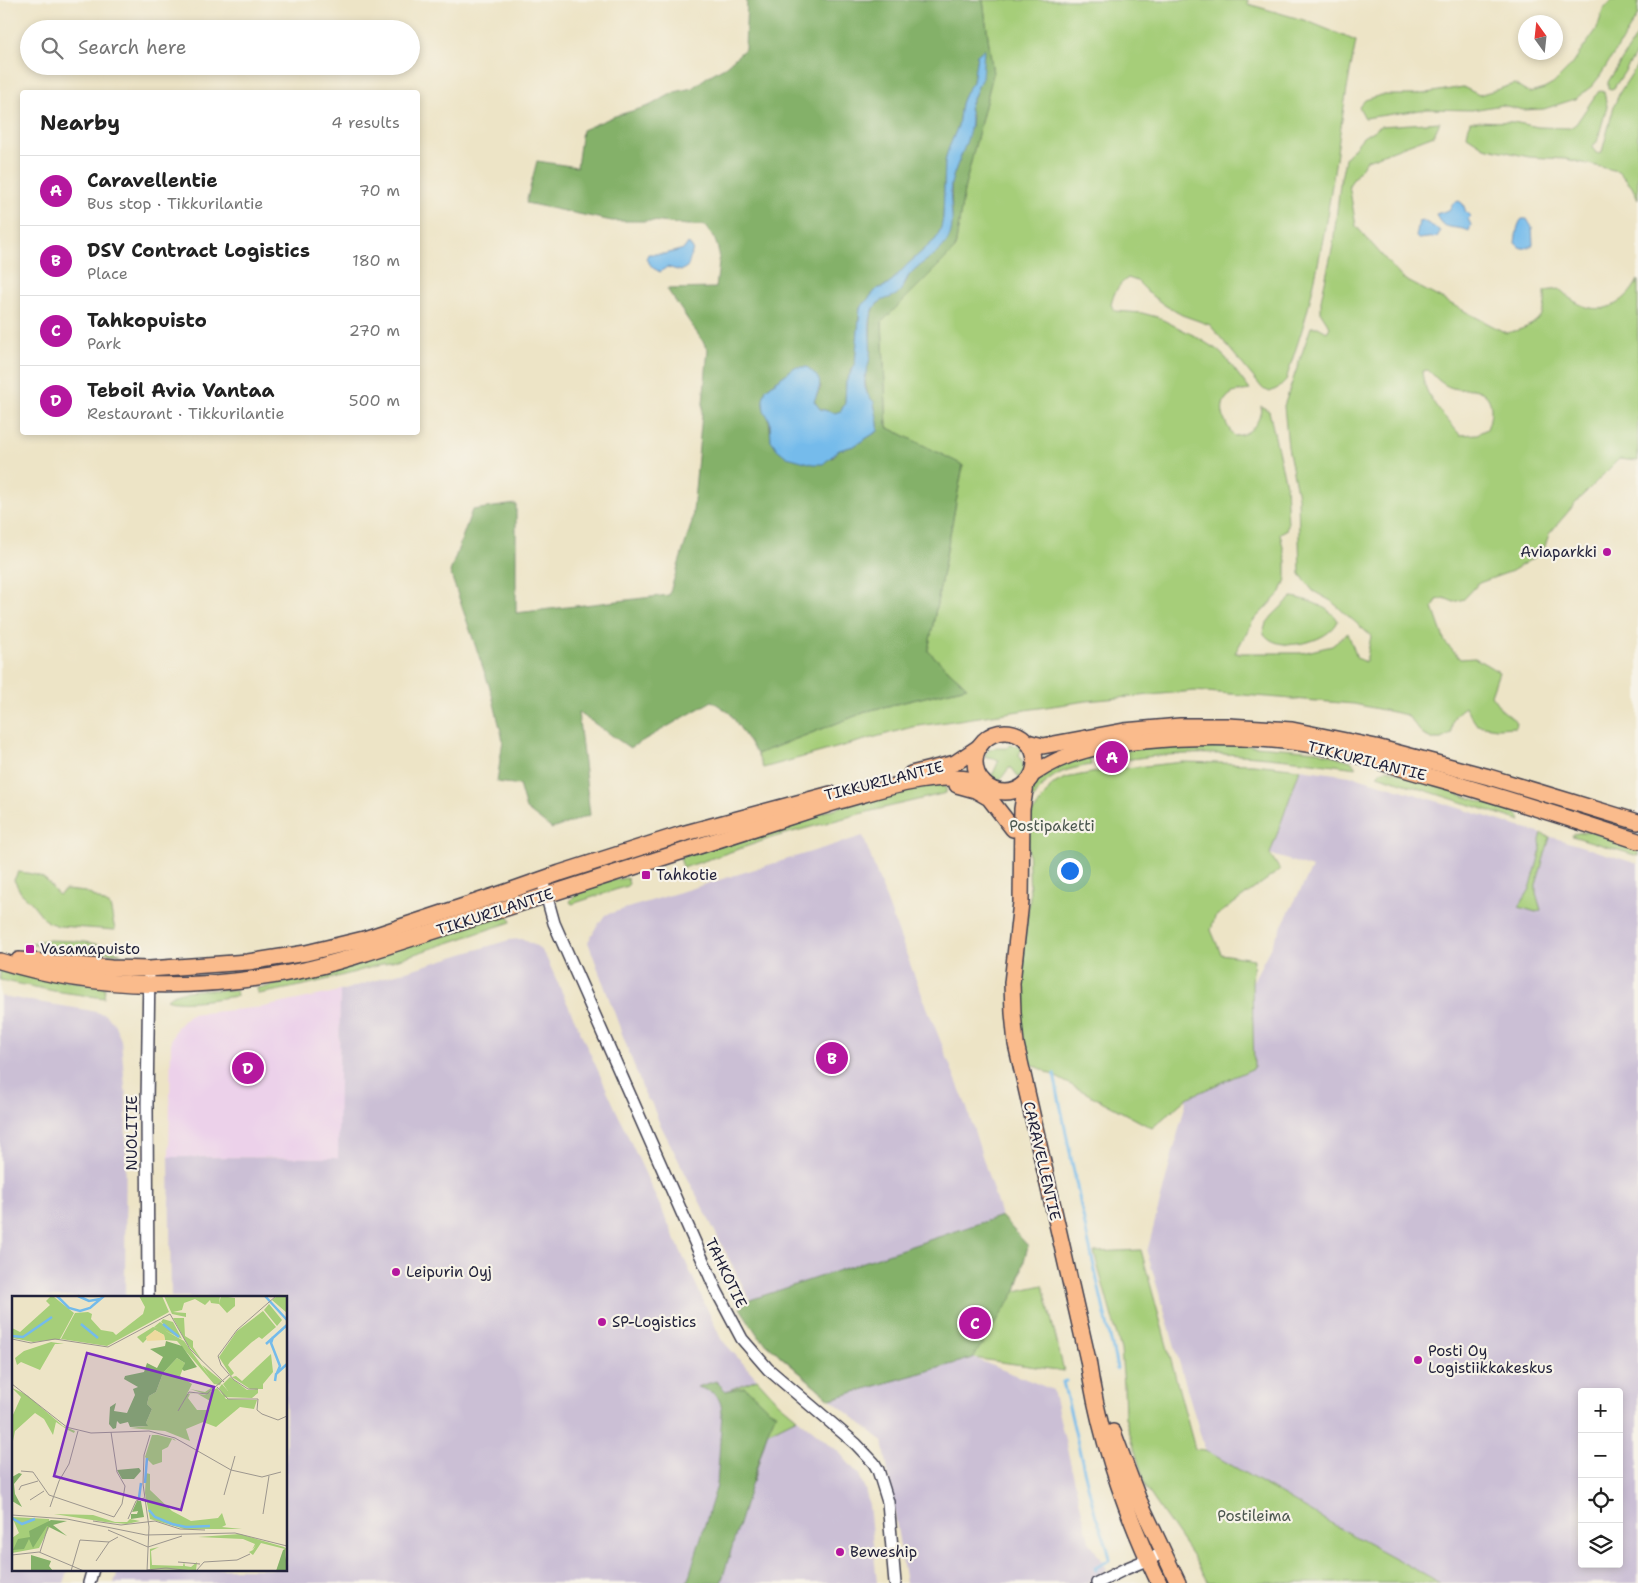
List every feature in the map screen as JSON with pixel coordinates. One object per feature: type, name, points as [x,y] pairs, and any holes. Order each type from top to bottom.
[{"type":"main road","name":"TIKKURILANTIE","points":[[1027,742],[1043,746],[1124,731],[1180,726],[1228,726],[1292,730],[1335,738],[1442,764],[1638,822]]},
{"type":"main road","points":[[1000,732],[1011,732],[1027,742],[1035,756],[1030,779],[1014,791],[1004,792],[996,790],[982,781],[977,774],[975,764],[979,747],[990,736],[1000,732]]},
{"type":"main road","name":"TIKKURILANTIE","points":[[1030,779],[1051,762],[1083,750],[1113,744],[1180,737],[1286,742],[1336,750],[1513,801],[1638,841]]},
{"type":"main road","name":"TIKKURILANTIE","points":[[0,960],[148,969],[188,968],[248,962],[306,953],[364,939],[682,834],[737,818],[955,763],[979,747]]},
{"type":"main road","points":[[942,778],[975,790],[989,798],[1013,829]]},
{"type":"main road","name":"TIKKURILANTIE","points":[[0,960],[34,972],[149,985],[189,985],[247,980],[304,970],[366,953],[839,801],[905,784],[942,778],[982,781]]},
{"type":"main road","name":"CARAVELLENTIE","points":[[1030,779],[1022,810],[1021,902],[1012,983],[1016,1044],[1088,1360],[1093,1392],[1109,1454],[1124,1505],[1160,1583]]},
{"type":"main road","name":"CARAVELLENTIE","points":[[996,790],[1006,803],[1022,871]]},
{"type":"main road","name":"CARAVELLENTIE","points":[[1088,1360],[1119,1451],[1178,1583]]},
{"type":"street","name":"TAHKOTIE","points":[[541,879],[554,923],[716,1290],[742,1339],[768,1369],[856,1444],[878,1470],[888,1502],[895,1583]]},
{"type":"street","name":"NUOLITIE","points":[[148,969],[148,1296]]},
{"type":"street","points":[[1097,1583],[1163,1553]]},
{"type":"street","points":[[89,1583],[93,1570]]},
{"type":"shaded area","points":[[1300,769],[1357,777],[1638,864],[1638,1583],[1440,1583],[1327,1521],[1205,1450],[1147,1252],[1187,1098],[1254,1068],[1252,983],[1312,868],[1270,854]]},
{"type":"shaded area","points":[[863,836],[913,972],[966,1105],[1001,1216],[750,1300],[659,1122],[651,1102],[646,1098],[588,942],[605,915]]},
{"type":"shaded area","points":[[522,939],[538,947],[546,957],[721,1339],[779,1403],[839,1452],[859,1475],[869,1505],[877,1583],[114,1583],[119,1570],[288,1570],[288,1296],[171,1296],[169,1157],[338,1158],[340,991],[509,940]]},
{"type":"shaded area","points":[[340,991],[339,1158],[169,1157],[171,1040],[177,1027],[190,1014],[264,1007]]},
{"type":"shaded area","points":[[0,996],[104,1014],[114,1023],[121,1040],[126,1098],[125,1296],[12,1296],[12,1570],[69,1570],[64,1583],[0,1583]]},
{"type":"shaded area","points":[[973,1358],[1053,1390],[1089,1541],[1107,1570],[1087,1583],[906,1583],[883,1441],[830,1399]]},
{"type":"green space","points":[[747,0],[983,0],[993,74],[964,190],[955,249],[882,322],[887,427],[963,465],[928,651],[967,687],[871,710],[757,754],[730,713],[712,701],[630,748],[578,712],[590,815],[552,829],[526,809],[519,785],[497,782],[503,740],[491,691],[450,572],[472,510],[516,504],[516,613],[669,595],[692,522],[708,349],[667,289],[716,288],[719,255],[715,241],[705,225],[652,221],[612,221],[526,203],[537,161],[577,167],[582,130],[615,116],[649,106],[675,92],[692,88],[726,66],[745,49]],"holes":[[[977,55],[982,77],[969,108],[972,115],[971,127],[951,182],[952,216],[934,255],[919,265],[909,275],[904,286],[897,294],[884,299],[875,306],[871,317],[870,357],[864,377],[868,396],[874,402],[878,431],[854,446],[839,450],[832,458],[771,440],[766,389],[795,367],[821,387],[814,401],[820,409],[835,413],[841,411],[845,403],[846,382],[855,364],[860,308],[877,289],[888,285],[936,239],[941,228],[945,162],[958,126],[961,104],[965,93],[973,82]]]},
{"type":"green space","points":[[983,0],[1248,0],[1248,4],[1307,21],[1356,41],[1317,268],[1305,320],[1286,380],[1278,388],[1270,392],[1263,389],[1210,325],[1182,315],[1166,306],[1152,296],[1137,281],[1128,278],[1122,283],[1115,293],[1111,305],[1115,311],[1142,313],[1157,317],[1193,335],[1225,357],[1250,390],[1233,393],[1224,402],[1223,414],[1227,426],[1234,436],[1250,431],[1254,427],[1259,418],[1261,406],[1269,411],[1286,485],[1288,525],[1286,530],[1280,533],[1286,562],[1286,579],[1281,592],[1253,621],[1235,653],[1302,653],[1332,646],[1348,633],[1357,658],[1366,662],[1371,636],[1331,601],[1313,591],[1300,574],[1298,497],[1288,447],[1284,406],[1311,327],[1318,327],[1327,332],[1330,327],[1321,313],[1321,300],[1333,245],[1340,184],[1345,159],[1363,137],[1381,126],[1440,122],[1434,135],[1367,160],[1349,185],[1356,226],[1402,278],[1506,333],[1522,329],[1537,320],[1544,309],[1545,291],[1559,289],[1572,300],[1584,306],[1602,308],[1619,302],[1633,289],[1638,280],[1638,461],[1619,459],[1580,498],[1549,534],[1543,552],[1512,571],[1479,583],[1464,599],[1454,602],[1444,598],[1437,600],[1433,608],[1445,642],[1460,659],[1475,658],[1499,672],[1491,695],[1502,710],[1517,722],[1516,727],[1497,728],[1477,725],[1465,707],[1454,718],[1451,734],[1441,739],[1432,739],[1423,735],[1407,715],[1354,704],[1194,691],[1086,701],[912,727],[763,768],[757,754],[871,710],[967,687],[928,651],[963,466],[887,427],[882,321],[955,249],[964,190],[993,74]],"holes":[[[1428,370],[1441,382],[1452,388],[1473,389],[1485,395],[1489,399],[1491,410],[1487,429],[1477,434],[1460,435],[1436,406],[1427,390],[1422,371]]]},
{"type":"green space","points":[[1612,0],[1638,0],[1638,15],[1600,76],[1592,86],[1575,99],[1544,109],[1523,110],[1502,105],[1472,110],[1427,109],[1365,118],[1359,107],[1365,100],[1381,95],[1415,95],[1463,87],[1479,95],[1515,84],[1530,93],[1544,89],[1553,84],[1569,68],[1597,29],[1603,10]]},
{"type":"green space","points":[[1638,34],[1638,51],[1614,88],[1608,88],[1608,82]]},
{"type":"green space","points":[[1638,64],[1638,199],[1632,187],[1618,171],[1566,159],[1529,157],[1484,147],[1467,136],[1470,121],[1513,122],[1538,127],[1570,128],[1576,124],[1599,90],[1604,92],[1607,106],[1597,142],[1592,146],[1595,152],[1599,154],[1602,152],[1614,106],[1620,92]]},
{"type":"green space","points":[[1292,597],[1311,602],[1330,612],[1338,621],[1333,629],[1313,640],[1302,643],[1279,643],[1269,639],[1263,632],[1266,624]]},
{"type":"green space","points":[[1206,742],[1317,751],[1351,761],[1356,768],[1267,757],[1209,754],[1179,754],[1120,761],[1118,754],[1143,745]]},
{"type":"green space","points":[[1010,745],[1019,746],[1022,749],[1019,754],[1025,769],[1019,778],[1012,768],[1009,768],[1000,780],[1001,783],[988,775],[993,774],[999,760],[984,757],[991,749],[1007,748]]},
{"type":"green space","points":[[1090,758],[1091,765],[1058,774],[1046,783],[1034,798],[1029,797],[1038,780],[1045,774],[1062,765]]},
{"type":"green space","name":"Postipaketti","points":[[1183,762],[1253,764],[1300,769],[1270,854],[1280,870],[1215,917],[1211,930],[1221,954],[1254,959],[1252,983],[1254,1068],[1187,1098],[1152,1128],[1028,1062],[1021,1023],[1020,974],[1030,896],[1027,817],[1035,810],[1052,785],[1065,778],[1107,770]]},
{"type":"green space","points":[[1387,769],[1442,785],[1458,794],[1512,812],[1518,815],[1521,821],[1377,775]]},
{"type":"green space","points":[[943,783],[946,793],[774,837],[683,868],[680,857],[865,799]]},
{"type":"green space","points":[[1592,832],[1638,845],[1638,856],[1572,836],[1573,834]]},
{"type":"green space","points":[[1542,834],[1550,837],[1536,885],[1536,893],[1541,910],[1536,912],[1519,907],[1530,889],[1541,850],[1540,840]]},
{"type":"green space","points":[[18,872],[40,876],[59,895],[65,890],[86,892],[110,906],[115,930],[59,926],[47,922],[21,893],[14,880]]},
{"type":"green space","points":[[627,878],[629,884],[627,886],[572,904],[570,902],[574,896],[587,887]]},
{"type":"green space","points":[[508,913],[511,922],[417,953],[323,981],[258,994],[257,988],[267,987]]},
{"type":"green space","points":[[46,940],[94,944],[113,949],[121,954],[27,944]]},
{"type":"green space","points":[[0,968],[105,987],[104,998],[54,991],[0,980]]},
{"type":"green space","points":[[236,990],[237,996],[191,1001],[167,999],[181,992]]},
{"type":"green space","points":[[1001,1216],[1028,1246],[1016,1291],[973,1358],[830,1399],[759,1337],[740,1308],[750,1300]]},
{"type":"green space","name":"Postileima","points":[[1141,1250],[1195,1449],[1205,1450],[1327,1521],[1440,1583],[1208,1583],[1192,1555],[1146,1488],[1125,1417],[1121,1350],[1094,1252]]},
{"type":"green space","points":[[1043,1285],[1064,1371],[973,1358],[830,1399],[779,1355],[1016,1291]]},
{"type":"green space","points":[[757,1379],[779,1403],[797,1418],[767,1433],[753,1482],[726,1391]]},
{"type":"green space","points":[[716,1381],[726,1391],[745,1387],[768,1409],[776,1413],[767,1433],[721,1583],[687,1583],[717,1485],[722,1413],[720,1402],[716,1395],[697,1387]]},
{"type":"water","points":[[984,49],[982,77],[969,108],[971,125],[969,134],[952,180],[950,196],[952,228],[950,236],[938,252],[911,273],[899,293],[879,303],[874,308],[870,320],[870,356],[865,385],[866,391],[874,402],[878,431],[854,446],[839,450],[823,464],[813,464],[787,457],[777,449],[771,440],[770,421],[764,410],[763,399],[766,389],[795,367],[807,367],[816,375],[820,382],[814,401],[820,409],[835,413],[841,411],[845,403],[846,382],[855,364],[860,308],[877,289],[888,285],[936,239],[941,228],[945,162],[958,126],[961,104],[965,93],[973,82],[977,55]]},
{"type":"water","points":[[1459,201],[1470,216],[1468,219],[1471,225],[1469,231],[1446,226],[1439,220],[1436,214],[1449,210],[1453,203]]},
{"type":"water","points":[[1522,219],[1527,219],[1532,227],[1533,245],[1525,248],[1519,247],[1515,243],[1518,227]]},
{"type":"water","points":[[1422,220],[1439,230],[1440,232],[1437,237],[1418,239],[1416,237],[1419,221]]},
{"type":"water","points":[[688,243],[693,249],[688,266],[681,271],[667,267],[660,272],[653,268],[646,259],[648,254],[665,254],[684,249]]},
{"type":"waterway","points":[[1054,1074],[1116,1369]]},
{"type":"waterway","points":[[1066,1381],[1063,1382],[1086,1480],[1110,1560],[1095,1568],[1096,1570]]},
{"type":"place","name":"Aviaparkki","points":[[1607,552]]},
{"type":"place","name":"Caravellentie","points":[[1112,757]]},
{"type":"place","name":"Tahkotie","points":[[646,875]]},
{"type":"place","name":"Vasamapuisto","points":[[30,949]]},
{"type":"place","name":"DSV Contract Logistics","points":[[832,1058]]},
{"type":"place","name":"Teboil Avia Vantaa","points":[[248,1068]]},
{"type":"place","name":"Leipurin Oyj","points":[[396,1272]]},
{"type":"place","name":"SP-Logistics","points":[[602,1322]]},
{"type":"place","name":"Tahkopuisto","points":[[975,1323]]},
{"type":"place","name":"Posti Oy Logistiikkakeskus","points":[[1418,1360]]},
{"type":"place","name":"Beweship","points":[[840,1552]]}]
